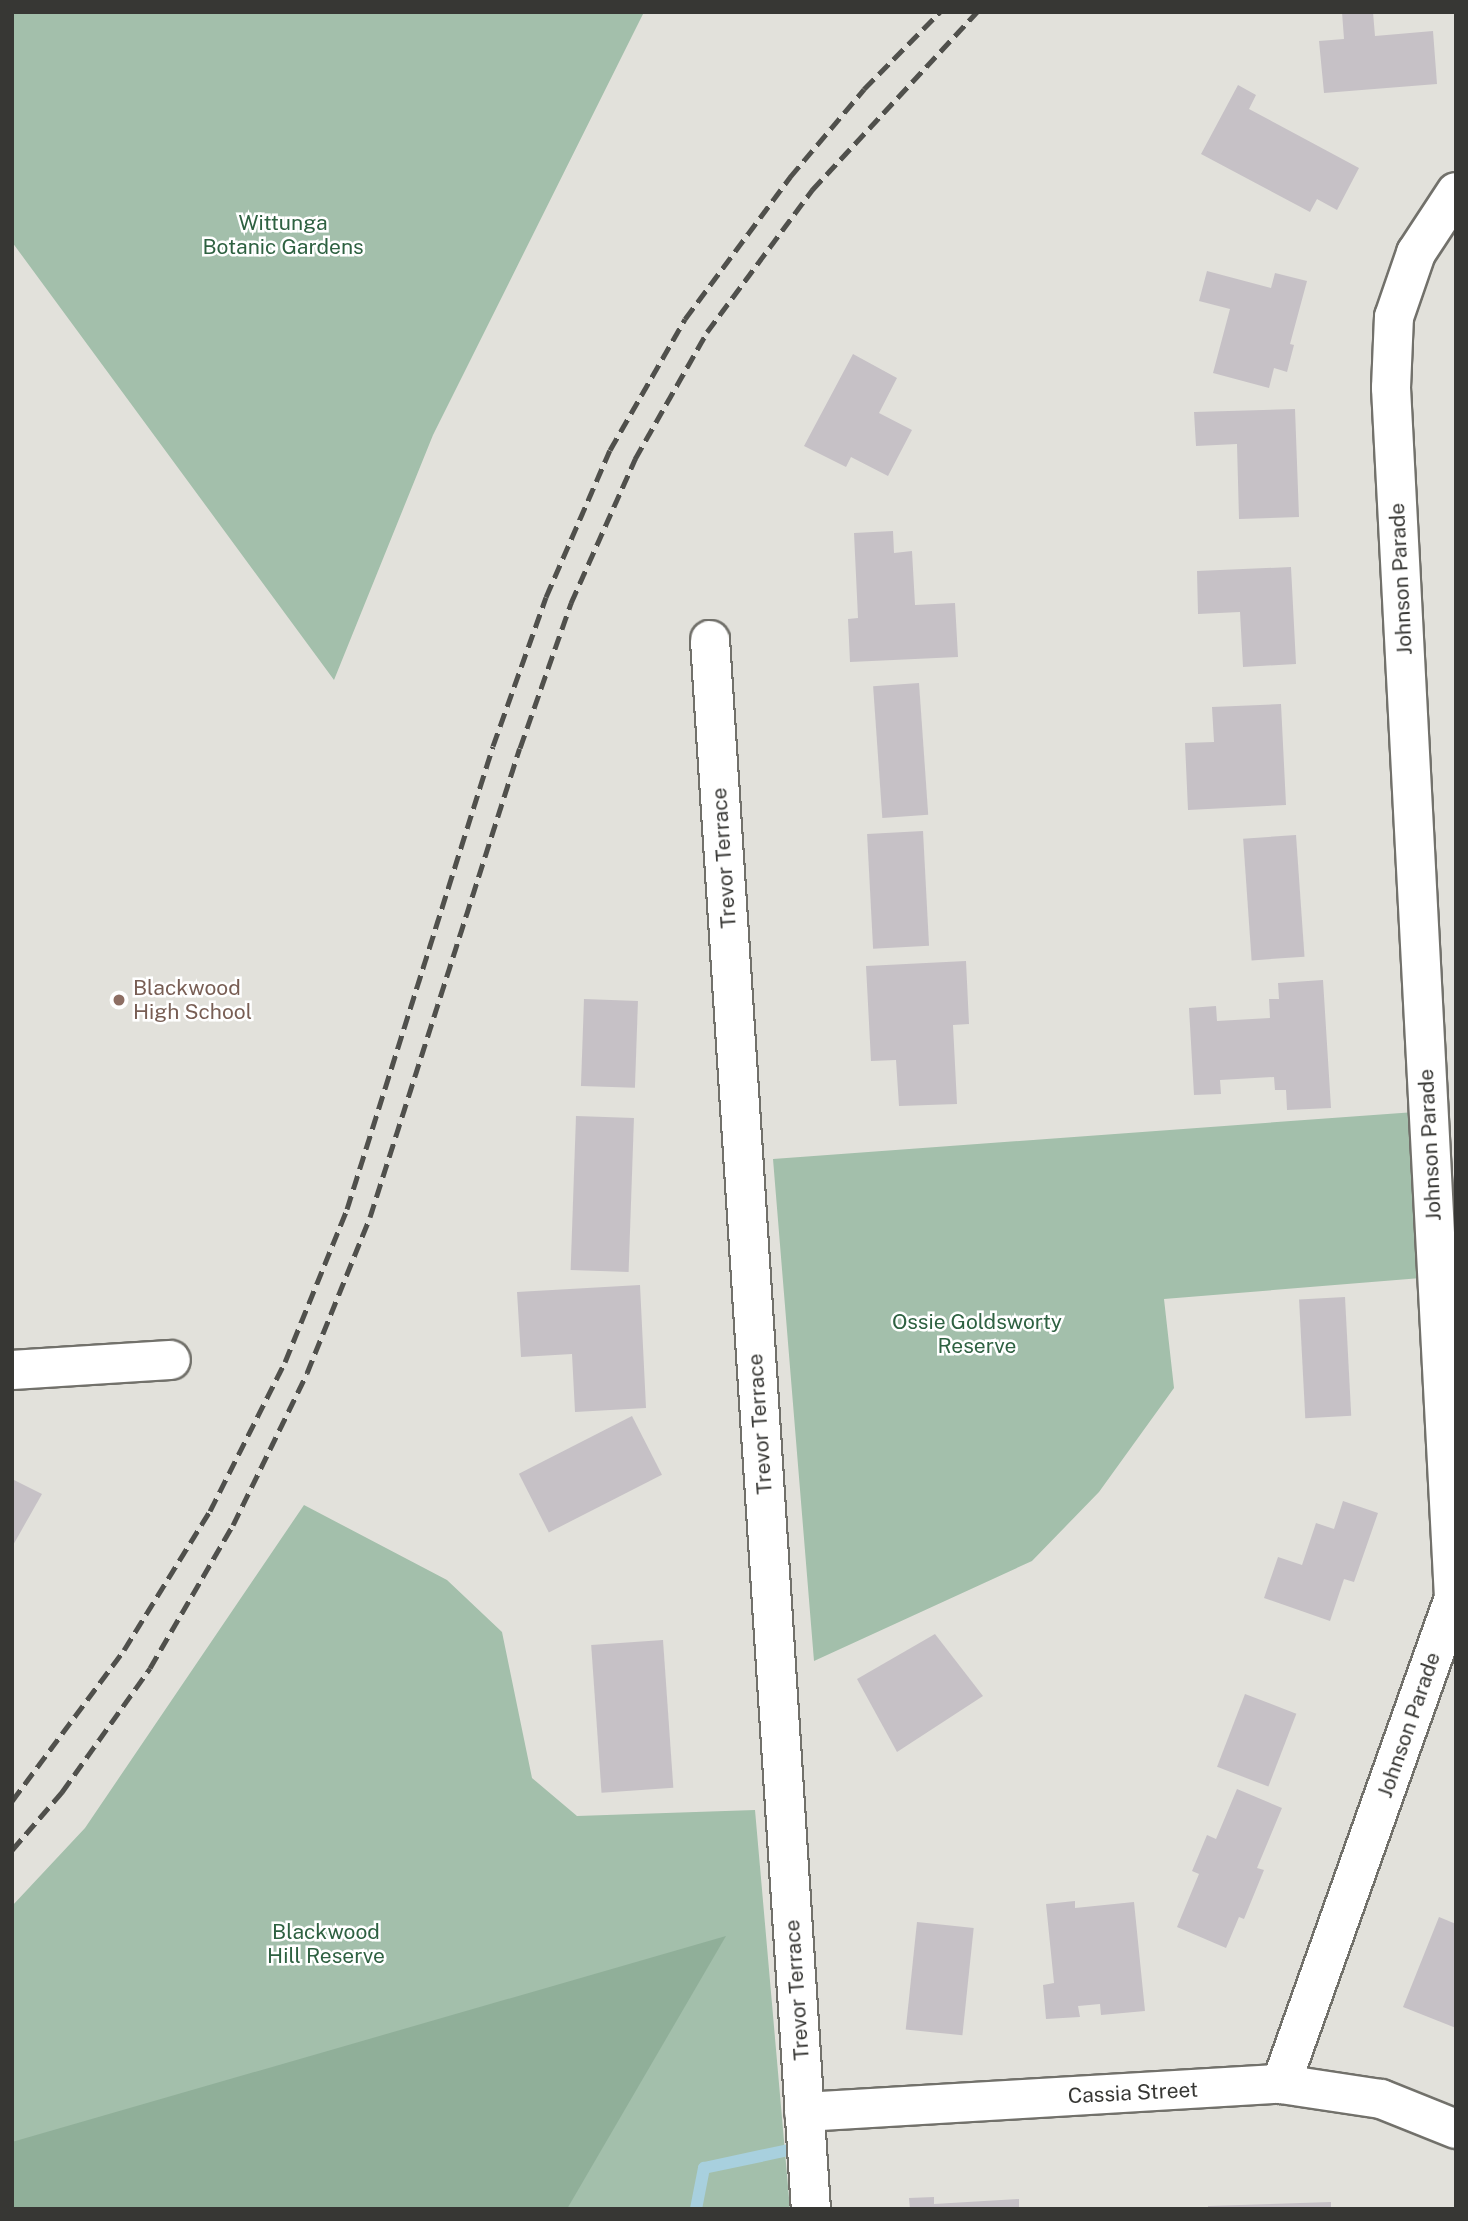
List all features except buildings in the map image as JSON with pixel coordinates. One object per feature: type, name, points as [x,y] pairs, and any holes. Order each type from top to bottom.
[{"type":"street","name":"Johnson Parade","points":[[1281,2084],[1455,1598],[1391,388],[1394,317],[1416,253],[1456,192]]},
{"type":"street","name":"Trevor Terrace","points":[[710,640],[811,2209]]},
{"type":"street","points":[[12,1370],[171,1360]]},
{"type":"street","name":"Cassia Street","points":[[804,2112],[1281,2084],[1381,2099],[1456,2129]]},
{"type":"green space","name":"Wittunga Botanic Gardens","points":[[12,12],[644,12],[433,435],[334,680],[12,242]]},
{"type":"green space","name":"Ossie Goldsworty Reserve","points":[[1415,1112],[1421,1278],[1164,1299],[1174,1388],[1099,1492],[1032,1561],[814,1661],[773,1159]]},
{"type":"green space","name":"Blackwood Hill Reserve","points":[[304,1505],[447,1580],[502,1632],[532,1778],[577,1816],[755,1810],[790,2209],[12,2209],[12,1906],[85,1828]]},
{"type":"green space","points":[[726,1936],[567,2209],[12,2209],[12,2142]]},
{"type":"waterway","points":[[696,2209],[704,2168],[803,2147]]},
{"type":"railway","points":[[12,1801],[124,1650],[210,1511],[285,1362],[347,1209],[493,746],[546,597],[610,450],[685,319],[790,177],[864,89],[940,12]]},
{"type":"railway","points":[[12,1850],[62,1792],[150,1668],[233,1525],[307,1373],[370,1217],[520,748],[571,603],[635,459],[707,332],[812,190],[977,12]]},
{"type":"place","name":"Blackwood High School","points":[[119,1000]]}]
